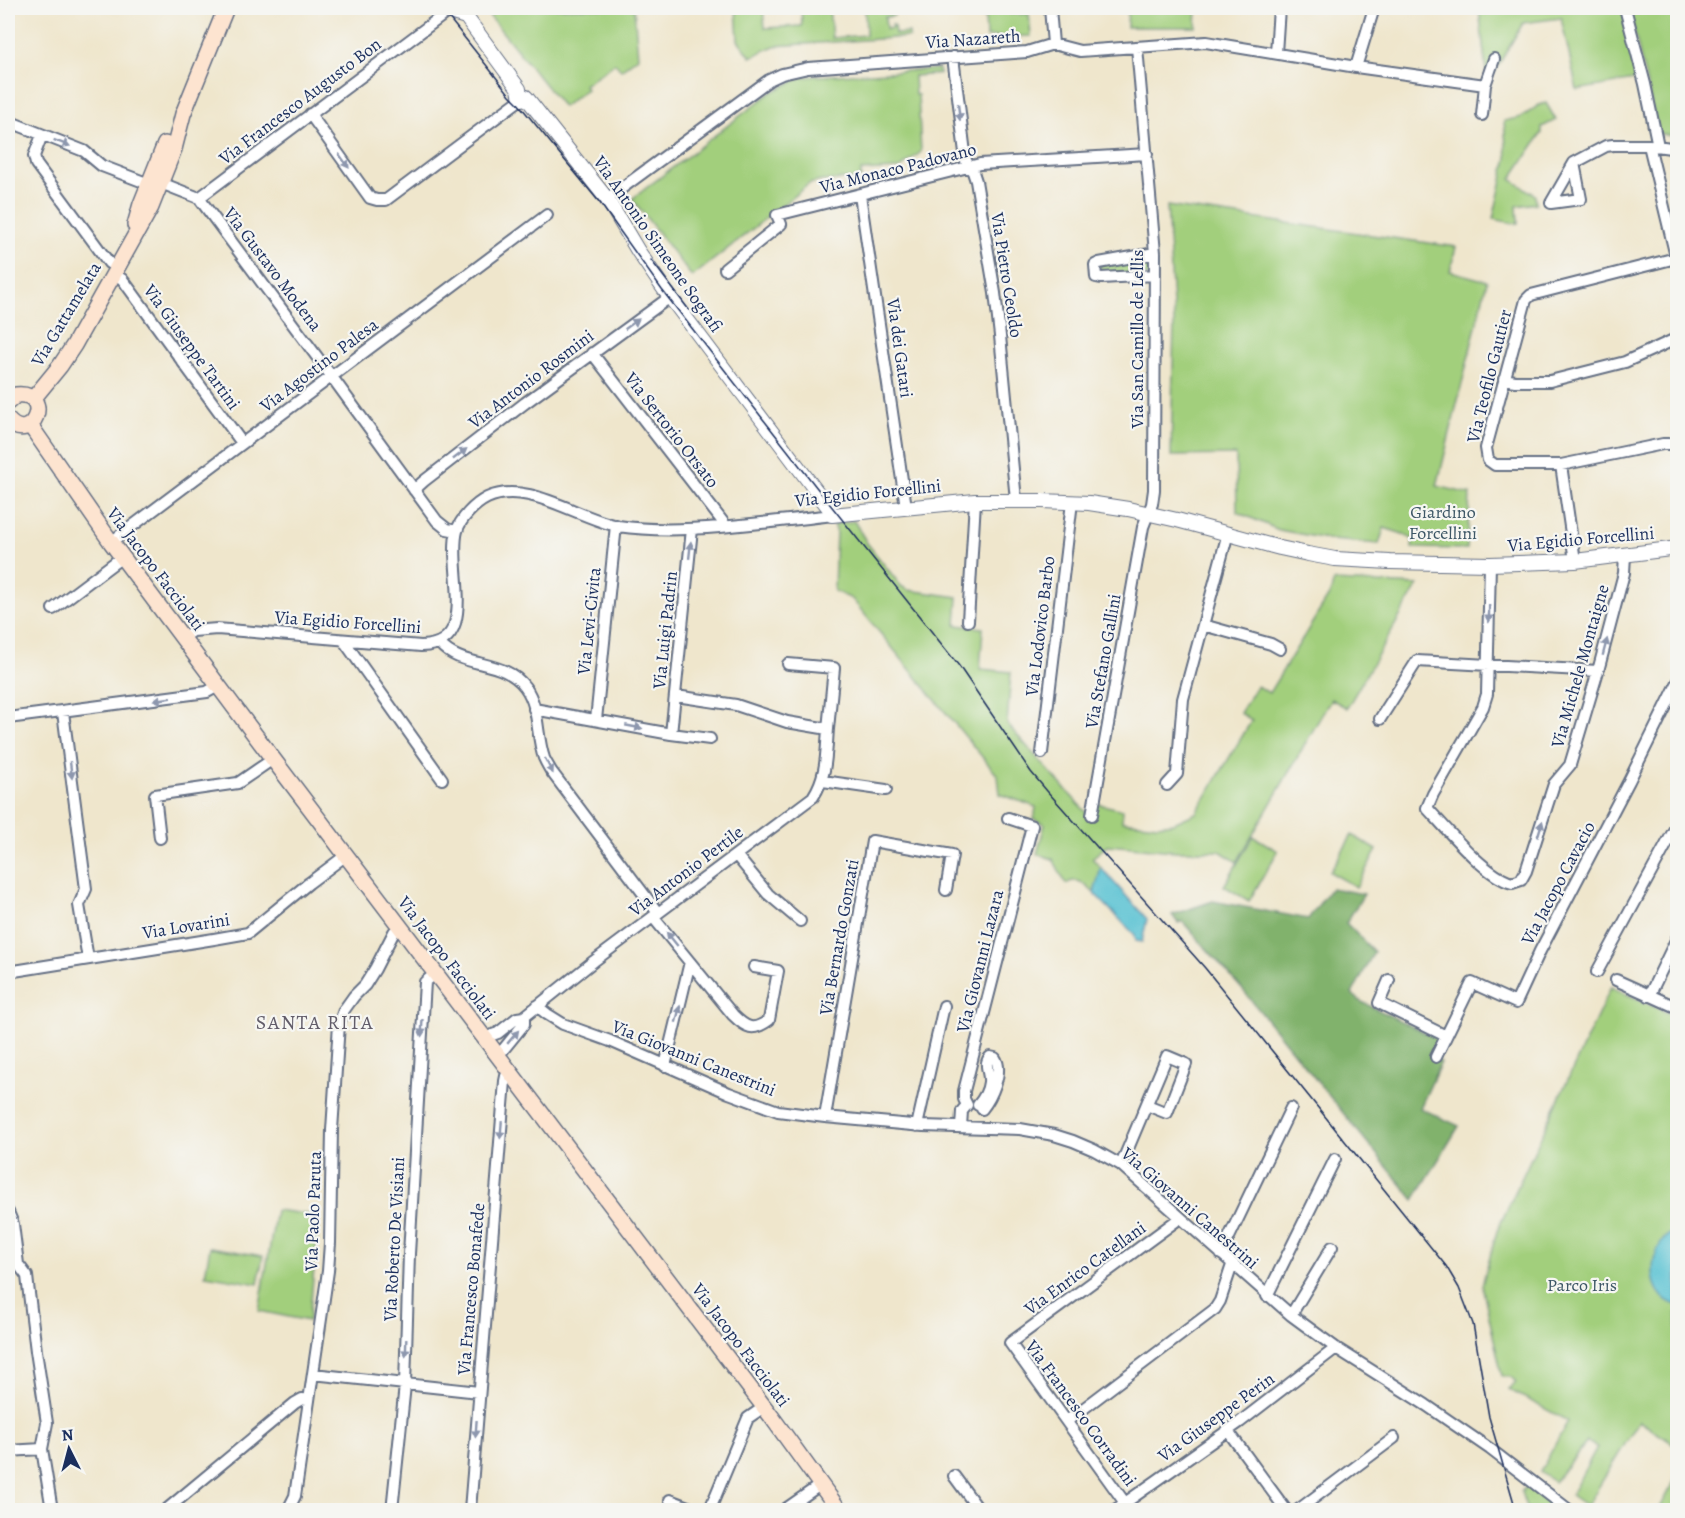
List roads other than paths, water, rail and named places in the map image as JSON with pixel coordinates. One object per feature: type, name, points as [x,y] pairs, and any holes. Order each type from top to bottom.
[{"type":"main road","name":"Via Gattamelata","points":[[33,399],[74,345],[151,207],[155,184],[174,149],[183,114],[226,8]]},
{"type":"main road","points":[[8,423],[23,428],[30,425],[38,413],[33,399],[22,395],[9,398]]},
{"type":"main road","name":"Via Jacopo Facciolati","points":[[30,425],[122,557],[345,856],[435,974],[492,1043],[510,1073],[764,1407],[839,1510]]},
{"type":"street","points":[[1050,8],[1053,44]]},
{"type":"street","points":[[1276,53],[1279,8]]},
{"type":"street","points":[[1356,67],[1374,8]]},
{"type":"street","points":[[1625,8],[1645,84],[1653,145],[1674,236],[1677,262]]},
{"type":"street","name":"Via Antonio Simeone Sografi","points":[[449,9],[453,13],[466,17],[519,89],[521,99],[526,97],[607,199],[638,251],[670,297],[832,515]]},
{"type":"street","name":"Via Francesco Augusto Bon","points":[[199,198],[449,9]]},
{"type":"street","name":"Via Nazareth","points":[[607,199],[769,80],[782,74],[808,68],[1027,52],[1053,44],[1080,51],[1206,42],[1356,67],[1485,85]]},
{"type":"street","name":"Via San Camillo de Lellis","points":[[1137,47],[1155,253],[1154,490],[1148,513]]},
{"type":"street","name":"Via Pietro Ceoldo","points":[[953,57],[966,160],[976,181],[995,293],[1016,500]]},
{"type":"street","points":[[1482,115],[1485,85],[1494,59]]},
{"type":"street","points":[[310,114],[370,198],[386,200],[521,99]]},
{"type":"street","name":"Via Gustavo Modena","points":[[8,121],[84,151],[102,166],[199,198],[414,490],[442,526],[451,531],[457,531]]},
{"type":"street","name":"Via Giuseppe Tartini","points":[[42,135],[34,156],[36,165],[242,443]]},
{"type":"street","points":[[1575,163],[1606,146],[1653,145],[1677,149]]},
{"type":"street","name":"Via Monaco Padovano","points":[[725,269],[781,224],[777,215],[969,166],[1147,154]]},
{"type":"street","name":"Via dei Gatari","points":[[860,195],[906,507]]},
{"type":"street","name":"Via Agostino Palesa","points":[[111,542],[547,215]]},
{"type":"street","name":"Via San Camillo de Lellis","points":[[1155,253],[1095,265],[1096,277],[1101,278],[1155,275]]},
{"type":"street","name":"Via Teofilo Gautier","points":[[1677,262],[1531,295],[1526,300],[1486,448],[1488,460],[1495,465],[1561,465],[1663,444],[1677,444]]},
{"type":"street","name":"Via Antonio Rosmini","points":[[414,490],[507,417],[670,297]]},
{"type":"street","points":[[1504,379],[1550,381],[1625,362],[1677,338]]},
{"type":"street","name":"Via Sertorio Orsato","points":[[592,353],[726,526]]},
{"type":"street","points":[[1561,465],[1575,561]]},
{"type":"street","name":"Via Egidio Forcellini","points":[[183,638],[194,631],[217,629],[344,641],[421,646],[440,644],[454,627],[457,614],[455,557],[457,531],[466,516],[480,503],[488,498],[508,493],[535,496],[616,525],[663,530],[726,526],[975,501],[1016,500],[1108,505],[1228,533],[1280,548],[1335,559],[1490,564],[1575,561],[1677,547]]},
{"type":"street","points":[[968,621],[975,501]]},
{"type":"street","name":"Via Lodovico Barbo","points":[[1042,753],[1072,502]]},
{"type":"street","name":"Via Stefano Gallini","points":[[1092,815],[1143,527],[1148,513]]},
{"type":"street","name":"Via Levi-Civita","points":[[596,720],[616,525]]},
{"type":"street","name":"Via Luigi Padrin","points":[[671,734],[692,529]]},
{"type":"street","points":[[1167,785],[1177,774],[1184,699],[1228,533]]},
{"type":"street","name":"Via Michele Montaigne","points":[[1488,664],[1487,694],[1483,707],[1427,808],[1483,866],[1512,883],[1517,882],[1526,871],[1554,784],[1570,765],[1624,573],[1624,555]]},
{"type":"street","points":[[52,609],[122,557]]},
{"type":"street","points":[[1488,664],[1490,564]]},
{"type":"street","points":[[1203,625],[1271,644],[1280,649]]},
{"type":"street","points":[[344,641],[442,779]]},
{"type":"street","points":[[440,644],[456,656],[493,666],[515,677],[528,691],[544,758],[551,771],[690,962],[733,1015],[742,1024],[753,1028],[769,1020],[778,971],[754,968]]},
{"type":"street","points":[[1380,719],[1417,661],[1598,671]]},
{"type":"street","points":[[788,664],[834,668],[823,781],[886,790]]},
{"type":"street","name":"Via Jacopo Cavacio","points":[[1436,1057],[1472,983],[1516,1003],[1540,951],[1629,781],[1677,682]]},
{"type":"street","points":[[8,718],[207,692],[219,686]]},
{"type":"street","points":[[676,696],[736,705],[787,722],[828,729]]},
{"type":"street","points":[[534,709],[710,739]]},
{"type":"street","points":[[63,712],[86,889],[79,905],[87,958]]},
{"type":"street","points":[[160,838],[155,795],[238,783],[273,759]]},
{"type":"street","name":"Via Antonio Pertile","points":[[492,1043],[517,1018],[524,1017],[813,797],[823,781]]},
{"type":"street","name":"Via Giovanni Lazara","points":[[976,1106],[964,1098],[964,1091],[1032,826],[1008,818]]},
{"type":"street","points":[[1597,972],[1677,823]]},
{"type":"street","name":"Via Bernardo Gonzati","points":[[825,1118],[872,841],[952,855],[946,890]]},
{"type":"street","points":[[736,855],[768,894],[800,921]]},
{"type":"street","name":"Via Lovarini","points":[[8,972],[248,933],[345,856]]},
{"type":"street","name":"Via Paolo Paruta","points":[[288,1510],[295,1497],[327,1281],[332,1130],[339,1023],[344,1010],[375,969],[394,932],[400,928]]},
{"type":"street","points":[[1649,996],[1677,936]]},
{"type":"street","points":[[665,1066],[690,962]]},
{"type":"street","name":"Via Roberto De Visiani","points":[[392,1510],[405,1385],[409,1254],[425,982],[435,974]]},
{"type":"street","points":[[1616,980],[1677,1008]]},
{"type":"street","points":[[1389,981],[1379,1003],[1446,1036]]},
{"type":"street","name":"Via Giovanni Canestrini","points":[[537,1006],[563,1024],[610,1041],[709,1085],[778,1111],[825,1118],[917,1126],[1020,1129],[1054,1135],[1094,1150],[1121,1166],[1291,1316],[1490,1449],[1569,1510]]},
{"type":"street","points":[[917,1126],[944,1006]]},
{"type":"street","name":"Via Antonio Pertile","points":[[492,1043],[524,1024],[524,1017]]},
{"type":"street","points":[[1121,1166],[1167,1056],[1186,1064],[1167,1113],[1147,1105]]},
{"type":"street","name":"Via Francesco Bonafede","points":[[470,1510],[505,1081],[506,1076],[510,1073]]},
{"type":"street","points":[[976,1106],[984,1127]]},
{"type":"street","name":"Via Giovanni Lazara","points":[[961,1127],[962,1111],[976,1106]]},
{"type":"street","points":[[1221,1254],[1291,1108]]},
{"type":"street","points":[[1267,1296],[1335,1159]]},
{"type":"street","points":[[8,1212],[13,1224],[18,1264],[27,1276],[47,1423],[42,1449],[52,1510]]},
{"type":"street","name":"Via Enrico Catellani","points":[[1010,1343],[1180,1218]]},
{"type":"street","points":[[1291,1316],[1332,1247]]},
{"type":"street","points":[[1067,1421],[1215,1309],[1232,1265]]},
{"type":"street","name":"Via Francesco Corradini","points":[[1010,1343],[1125,1503]]},
{"type":"street","name":"Via Giuseppe Perin","points":[[1115,1510],[1228,1431],[1336,1348]]},
{"type":"street","points":[[313,1374],[479,1392]]},
{"type":"street","points":[[166,1510],[296,1403],[303,1399],[309,1400]]},
{"type":"street","points":[[707,1510],[710,1509],[748,1418],[764,1407]]},
{"type":"street","points":[[1228,1431],[1286,1510]]},
{"type":"street","points":[[1298,1510],[1394,1438]]},
{"type":"street","points":[[8,1451],[42,1449]]},
{"type":"street","points":[[954,1476],[979,1510]]},
{"type":"street","points":[[784,1510],[820,1485]]},
{"type":"street","points":[[670,1500],[696,1510]]},
{"type":"water","points":[[1101,868],[1147,919],[1142,942],[1136,941],[1135,935],[1094,893]]},
{"type":"water","points":[[1677,1229],[1677,1305],[1666,1300],[1658,1291],[1653,1269],[1660,1246],[1667,1236]]},
{"type":"tram line","points":[[441,8],[600,203],[662,290],[959,666],[1031,772],[1205,968],[1446,1266],[1459,1288],[1473,1324],[1489,1417],[1516,1510]]},
{"type":"tram line","points":[[651,260],[689,310]]},
{"type":"district","name":"SANTA RITA","points":[[315,1022]]},
{"type":"park label","name":"Giardino Forcellini","points":[[1443,522]]},
{"type":"park label","name":"Parco Iris","points":[[1582,1285]]}]
